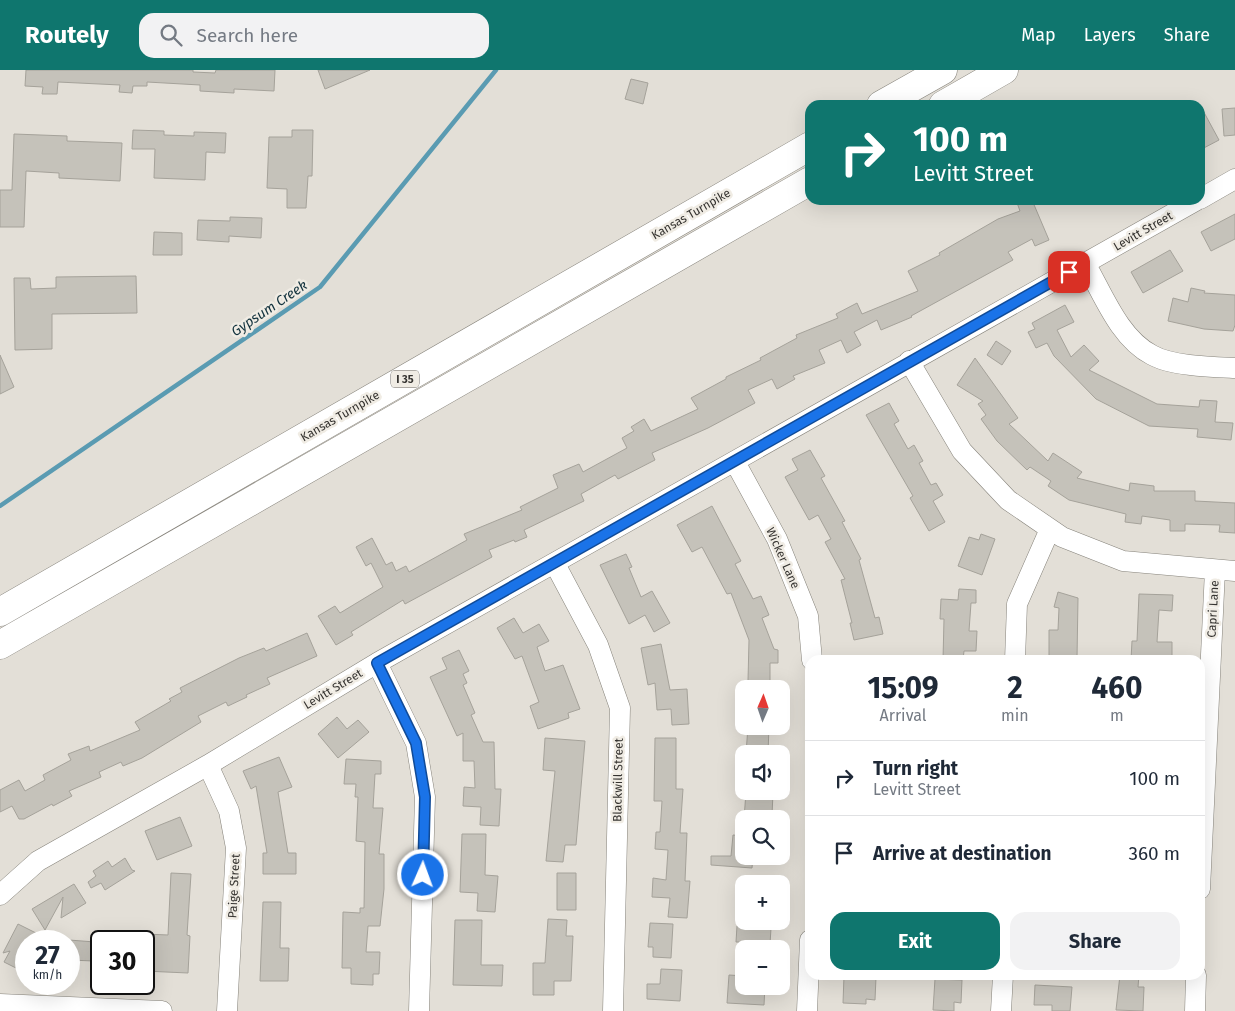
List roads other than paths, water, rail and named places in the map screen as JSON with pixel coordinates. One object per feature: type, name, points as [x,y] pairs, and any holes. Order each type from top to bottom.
[{"type":"highway","points":[[890,100],[943,70]]},
{"type":"highway","points":[[952,100],[1004,70]]},
{"type":"highway","name":"Kansas Turnpike","points":[[0,612],[805,149]]},
{"type":"highway","name":"I 35","points":[[0,645],[805,184]]},
{"type":"street","name":"Levitt Street","points":[[1205,196],[1235,179]]},
{"type":"street","name":"Levitt Street","points":[[0,895],[38,861],[208,765],[377,663],[735,462],[909,361],[1188,205]]},
{"type":"street","points":[[1085,264],[1126,333],[1152,356],[1197,366],[1235,368]]},
{"type":"street","points":[[909,361],[962,451],[1008,500],[1062,537],[1123,561],[1235,571]]},
{"type":"street","name":"Wicker Lane","points":[[735,462],[777,539],[808,616],[812,655]]},
{"type":"street","points":[[1015,655],[1017,604],[1050,529]]},
{"type":"street","name":"Blackwill Street","points":[[555,564],[598,646],[620,708],[612,1011]]},
{"type":"street","name":"Capri Lane","points":[[1205,783],[1215,570]]},
{"type":"street","points":[[377,663],[416,743],[425,797],[419,1011]]},
{"type":"street","name":"Paige Street","points":[[208,765],[228,811],[236,848],[227,1011]]},
{"type":"street","points":[[807,1011],[808,980]]},
{"type":"street","points":[[1001,1011],[1002,980]]},
{"type":"street","points":[[1195,1011],[1196,980]]},
{"type":"street","points":[[0,1004],[162,1011]]},
{"type":"waterway","name":"Gypsum Creek","points":[[0,506],[320,287],[496,70]]}]
